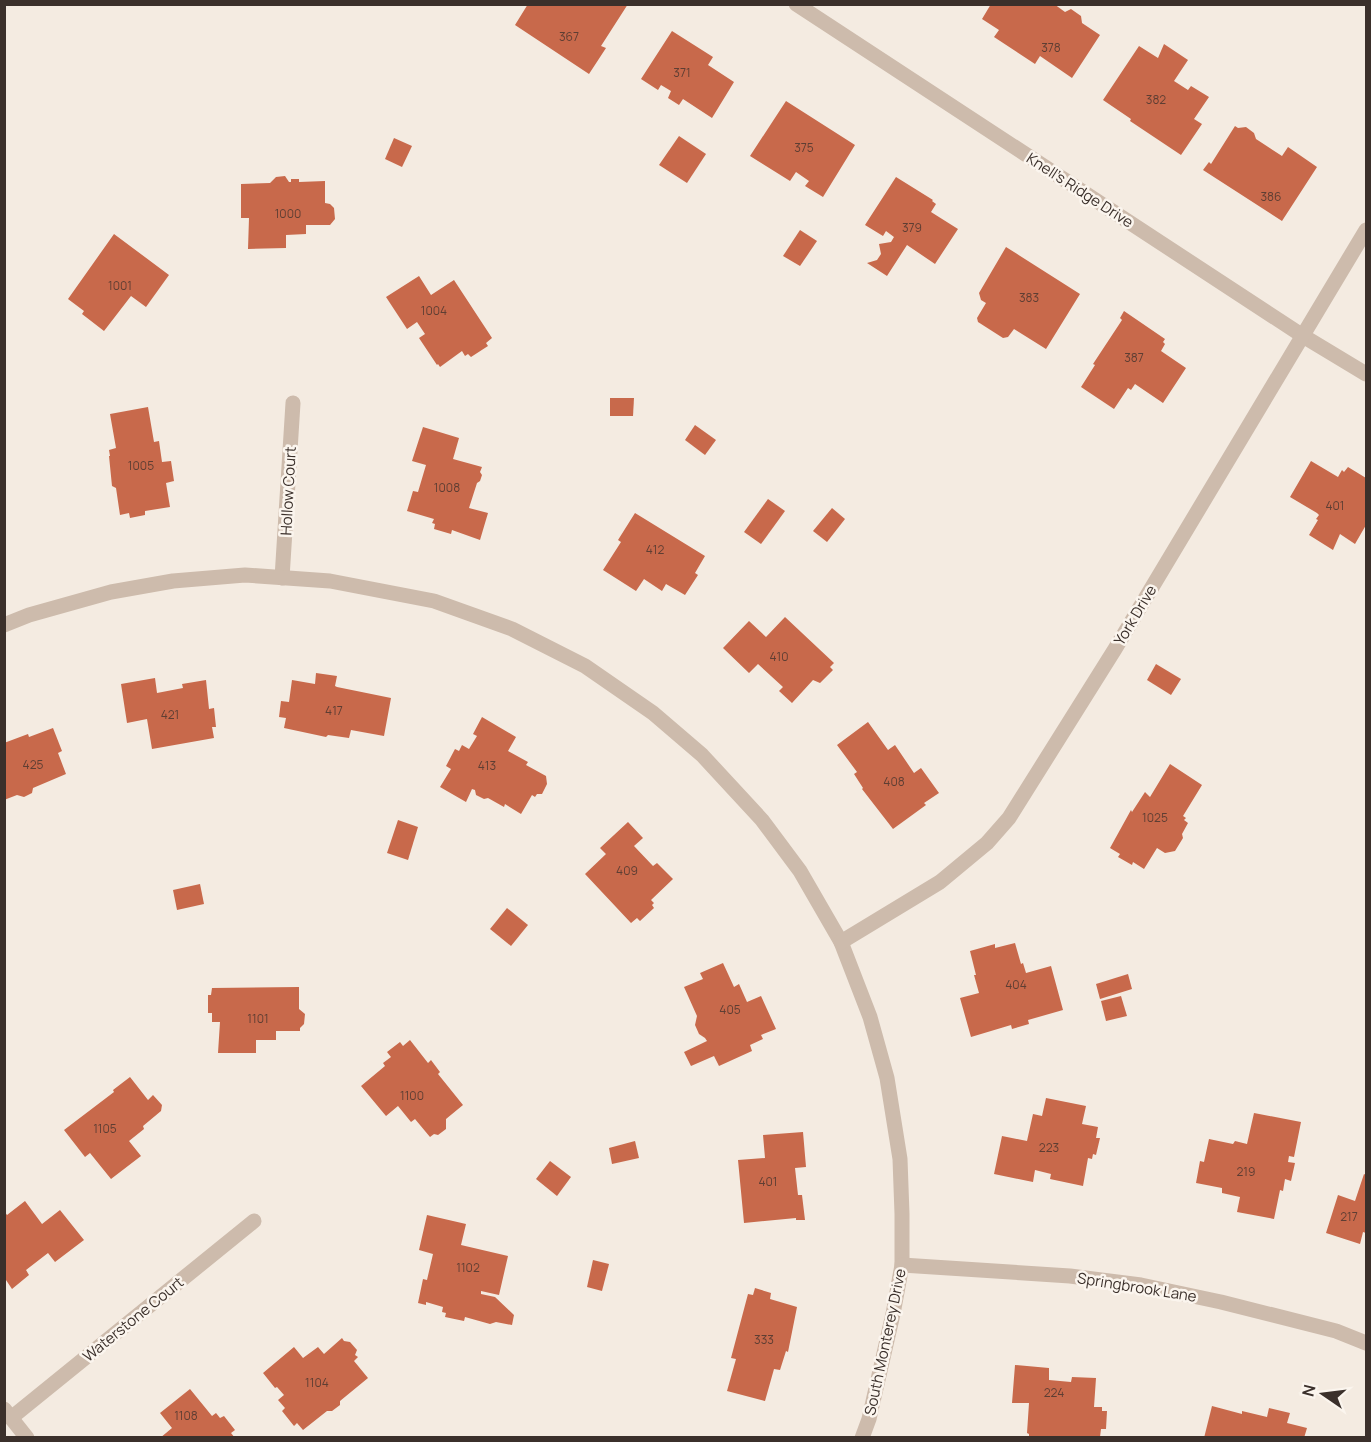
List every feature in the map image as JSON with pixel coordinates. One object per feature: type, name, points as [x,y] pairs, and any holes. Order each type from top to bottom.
[{"type":"street","name":"Knell's Ridge Drive","points":[[796,4],[1303,336],[1366,374]]},
{"type":"street","name":"York Drive","points":[[841,942],[940,882],[987,843],[1009,818],[1115,649],[1366,230]]},
{"type":"street","name":"Hollow Court","points":[[282,578],[293,403]]},
{"type":"street","name":"South Monterey Drive","points":[[4,625],[29,615],[111,592],[173,581],[245,575],[330,581],[434,601],[512,629],[585,666],[653,713],[702,754],[762,819],[800,871],[841,942],[870,1017],[887,1078],[900,1159],[902,1264],[869,1419],[862,1437]]},
{"type":"street","name":"Waterstone Court","points":[[8,1413],[254,1221]]},
{"type":"street","name":"Springbrook Lane","points":[[902,1264],[1070,1276],[1141,1285],[1221,1302],[1336,1332],[1366,1343]]},
{"type":"street","points":[[8,1413],[27,1437]]},
{"type":"building","points":[[528,4],[628,4],[601,46],[606,48],[589,74],[515,25]]},
{"type":"building","points":[[991,4],[1054,4],[1065,12],[1071,9],[1081,16],[1082,23],[1100,35],[1072,78],[1040,56],[1035,64],[994,37],[999,30],[982,19]]},
{"type":"building","points":[[672,31],[713,57],[708,65],[734,82],[712,118],[683,99],[679,105],[668,98],[671,91],[661,85],[658,90],[641,79]]},
{"type":"building","points":[[1164,44],[1188,60],[1174,81],[1188,90],[1191,86],[1209,97],[1194,119],[1202,124],[1181,155],[1103,100],[1139,46],[1158,58]]},
{"type":"building","points":[[786,101],[855,145],[823,197],[805,186],[809,181],[796,172],[790,181],[750,156]]},
{"type":"building","points":[[1235,126],[1246,127],[1254,133],[1256,139],[1282,156],[1288,147],[1317,167],[1282,221],[1203,170],[1209,162],[1211,164]]},
{"type":"building","points":[[679,136],[706,154],[687,183],[659,165]]},
{"type":"building","points":[[394,138],[412,146],[402,167],[385,159]]},
{"type":"building","points":[[285,176],[289,182],[291,179],[299,179],[299,182],[325,181],[325,203],[334,208],[335,219],[330,225],[306,225],[306,234],[286,235],[286,248],[248,249],[249,218],[241,218],[241,184],[270,183],[276,177]]},
{"type":"building","points":[[896,177],[933,200],[936,204],[931,212],[958,229],[935,264],[907,245],[887,276],[867,263],[877,260],[881,254],[879,244],[891,242],[894,237],[886,231],[883,236],[865,225]]},
{"type":"building","points":[[800,230],[817,241],[800,266],[783,256]]},
{"type":"building","points":[[114,234],[169,275],[146,307],[131,296],[104,331],[82,314],[84,311],[68,299]]},
{"type":"building","points":[[1006,247],[1080,294],[1046,349],[1014,329],[1008,337],[1003,338],[978,322],[977,318],[986,303],[981,300],[979,293]]},
{"type":"building","points":[[419,276],[431,295],[454,280],[492,338],[486,343],[488,346],[471,357],[468,354],[465,356],[462,351],[440,367],[437,365],[419,338],[425,334],[417,322],[407,329],[386,297]]},
{"type":"building","points":[[1124,311],[1165,339],[1161,351],[1186,368],[1163,403],[1135,384],[1131,390],[1128,388],[1114,409],[1081,387],[1122,320],[1120,318]]},
{"type":"building","points":[[610,398],[634,398],[633,416],[610,416]]},
{"type":"building","points":[[148,407],[154,442],[159,441],[162,462],[171,461],[174,481],[166,483],[170,507],[145,511],[145,515],[130,518],[129,513],[120,515],[116,488],[112,486],[109,450],[116,448],[110,414]]},
{"type":"building","points":[[695,425],[716,440],[705,455],[685,440]]},
{"type":"building","points":[[423,427],[459,438],[453,459],[482,467],[480,472],[482,475],[469,508],[488,513],[480,540],[452,530],[451,534],[434,529],[435,524],[432,523],[434,519],[407,511],[413,491],[418,492],[426,465],[412,461]]},
{"type":"building","points":[[1311,461],[1338,477],[1342,470],[1344,472],[1348,467],[1366,478],[1366,525],[1355,544],[1340,534],[1333,550],[1309,535],[1319,515],[1290,497]]},
{"type":"building","points":[[768,499],[785,511],[761,544],[744,532]]},
{"type":"building","points":[[832,508],[845,519],[827,542],[813,531]]},
{"type":"building","points":[[635,513],[705,556],[695,573],[698,575],[685,595],[666,584],[662,591],[644,579],[636,591],[603,570],[621,542],[618,540]]},
{"type":"building","points":[[785,617],[834,663],[830,667],[833,670],[820,683],[813,680],[792,703],[779,691],[783,687],[758,664],[749,673],[723,648],[749,621],[766,637]]},
{"type":"building","points":[[1156,664],[1181,679],[1171,695],[1147,680]]},
{"type":"building","points":[[316,673],[337,676],[335,686],[337,687],[391,698],[384,736],[351,730],[349,738],[328,735],[326,737],[284,728],[286,718],[279,717],[281,701],[289,702],[292,680],[315,684]]},
{"type":"building","points":[[155,678],[157,693],[183,688],[182,684],[206,680],[209,709],[214,708],[216,727],[212,727],[214,738],[152,749],[147,719],[127,723],[121,684]]},
{"type":"building","points":[[482,717],[516,737],[508,751],[528,762],[526,765],[546,776],[547,784],[542,794],[537,794],[535,797],[532,795],[521,814],[505,804],[504,807],[488,798],[484,799],[476,795],[475,790],[472,789],[466,802],[440,787],[451,769],[446,766],[455,749],[459,751],[462,745],[469,749],[477,736],[473,734]]},
{"type":"building","points":[[868,722],[888,750],[895,745],[914,773],[921,768],[939,793],[893,829],[862,789],[854,774],[857,772],[837,745]]},
{"type":"building","points":[[53,728],[62,751],[58,753],[66,774],[33,788],[32,793],[24,797],[17,795],[4,800],[4,743]]},
{"type":"building","points":[[1170,764],[1202,785],[1183,816],[1188,823],[1175,851],[1165,853],[1157,848],[1144,869],[1118,857],[1120,854],[1110,848],[1131,810],[1132,812],[1145,792],[1150,797]]},
{"type":"building","points":[[398,820],[418,827],[408,860],[387,853]]},
{"type":"building","points":[[628,822],[643,838],[634,846],[653,866],[657,863],[673,879],[651,900],[654,908],[640,921],[637,918],[631,923],[585,874],[606,854],[600,848]]},
{"type":"building","points":[[200,884],[204,904],[177,910],[173,890]]},
{"type":"building","points":[[507,908],[528,925],[511,946],[490,929]]},
{"type":"building","points":[[1015,943],[1026,973],[1051,966],[1063,1010],[1028,1020],[1029,1024],[1012,1029],[1011,1025],[971,1037],[960,998],[979,993],[970,951],[995,944],[995,948]]},
{"type":"building","points":[[723,963],[734,987],[739,984],[747,1002],[761,996],[776,1029],[761,1035],[763,1039],[750,1045],[752,1051],[719,1066],[714,1056],[691,1066],[684,1052],[707,1041],[699,1034],[695,1025],[697,1016],[684,987],[703,979],[700,973]]},
{"type":"building","points":[[1128,974],[1132,989],[1100,999],[1096,984]]},
{"type":"building","points":[[299,987],[299,1009],[305,1014],[304,1024],[300,1031],[276,1031],[276,1040],[256,1040],[256,1053],[218,1053],[220,1022],[212,1022],[212,1013],[208,1013],[208,995],[211,995],[212,988]]},
{"type":"building","points":[[1121,996],[1127,1016],[1106,1021],[1101,1001]]},
{"type":"building","points":[[410,1040],[428,1063],[431,1060],[440,1072],[438,1074],[463,1105],[446,1119],[446,1129],[430,1137],[415,1119],[411,1122],[398,1106],[386,1116],[361,1086],[385,1066],[383,1063],[391,1057],[387,1052],[400,1042],[403,1046]]},
{"type":"building","points":[[130,1077],[148,1100],[153,1095],[162,1105],[161,1111],[129,1141],[141,1156],[111,1179],[90,1153],[85,1157],[64,1130]]},
{"type":"building","points":[[1046,1098],[1086,1106],[1082,1124],[1098,1127],[1096,1138],[1100,1138],[1096,1155],[1093,1154],[1092,1159],[1088,1158],[1083,1186],[1050,1179],[1051,1174],[1035,1170],[1033,1182],[994,1174],[1002,1136],[1027,1141],[1033,1114],[1042,1116]]},
{"type":"building","points":[[1254,1113],[1301,1122],[1294,1157],[1289,1156],[1288,1162],[1295,1163],[1291,1181],[1285,1179],[1283,1191],[1280,1190],[1274,1219],[1237,1212],[1240,1197],[1222,1193],[1222,1188],[1196,1183],[1200,1161],[1204,1162],[1209,1139],[1233,1144],[1235,1141],[1247,1144]]},
{"type":"building","points":[[803,1132],[806,1167],[795,1168],[798,1195],[802,1195],[805,1220],[796,1220],[796,1218],[744,1223],[738,1160],[765,1158],[763,1135]]},
{"type":"building","points":[[635,1141],[639,1158],[612,1164],[609,1148]]},
{"type":"building","points":[[550,1161],[571,1177],[557,1196],[536,1179]]},
{"type":"building","points":[[1364,1174],[1366,1175],[1366,1233],[1363,1232],[1360,1244],[1326,1233],[1338,1195],[1355,1201]]},
{"type":"building","points":[[25,1201],[42,1224],[60,1210],[84,1240],[55,1262],[48,1253],[26,1270],[29,1275],[12,1289],[4,1277],[4,1211],[7,1215]]},
{"type":"building","points":[[427,1215],[466,1224],[461,1245],[508,1256],[499,1295],[481,1291],[481,1294],[495,1297],[514,1315],[512,1325],[496,1322],[490,1324],[465,1317],[464,1321],[445,1317],[446,1313],[442,1312],[443,1307],[426,1302],[426,1305],[418,1303],[423,1279],[427,1280],[433,1254],[419,1250]]},
{"type":"building","points":[[593,1260],[609,1264],[602,1291],[587,1287]]},
{"type":"building","points":[[755,1288],[771,1293],[770,1299],[797,1307],[788,1352],[786,1351],[780,1370],[774,1369],[765,1401],[727,1391],[736,1359],[731,1358],[748,1294],[753,1295]]},
{"type":"building","points":[[342,1338],[350,1342],[357,1350],[355,1355],[358,1357],[354,1361],[368,1378],[340,1401],[340,1405],[332,1411],[327,1411],[303,1430],[297,1423],[294,1426],[282,1411],[285,1408],[278,1400],[284,1395],[263,1373],[294,1347],[303,1358],[318,1347],[324,1354]]},
{"type":"building","points":[[1015,1365],[1049,1368],[1049,1380],[1071,1382],[1072,1377],[1096,1378],[1094,1407],[1102,1407],[1102,1411],[1107,1411],[1106,1429],[1101,1429],[1100,1437],[1029,1438],[1027,1433],[1029,1403],[1012,1403]]},
{"type":"building","points":[[190,1389],[212,1416],[216,1413],[220,1418],[224,1416],[235,1430],[231,1433],[235,1438],[160,1438],[172,1428],[160,1413]]},
{"type":"building","points":[[1212,1406],[1242,1414],[1242,1411],[1267,1417],[1269,1408],[1290,1413],[1287,1423],[1307,1428],[1304,1438],[1204,1438]]}]
